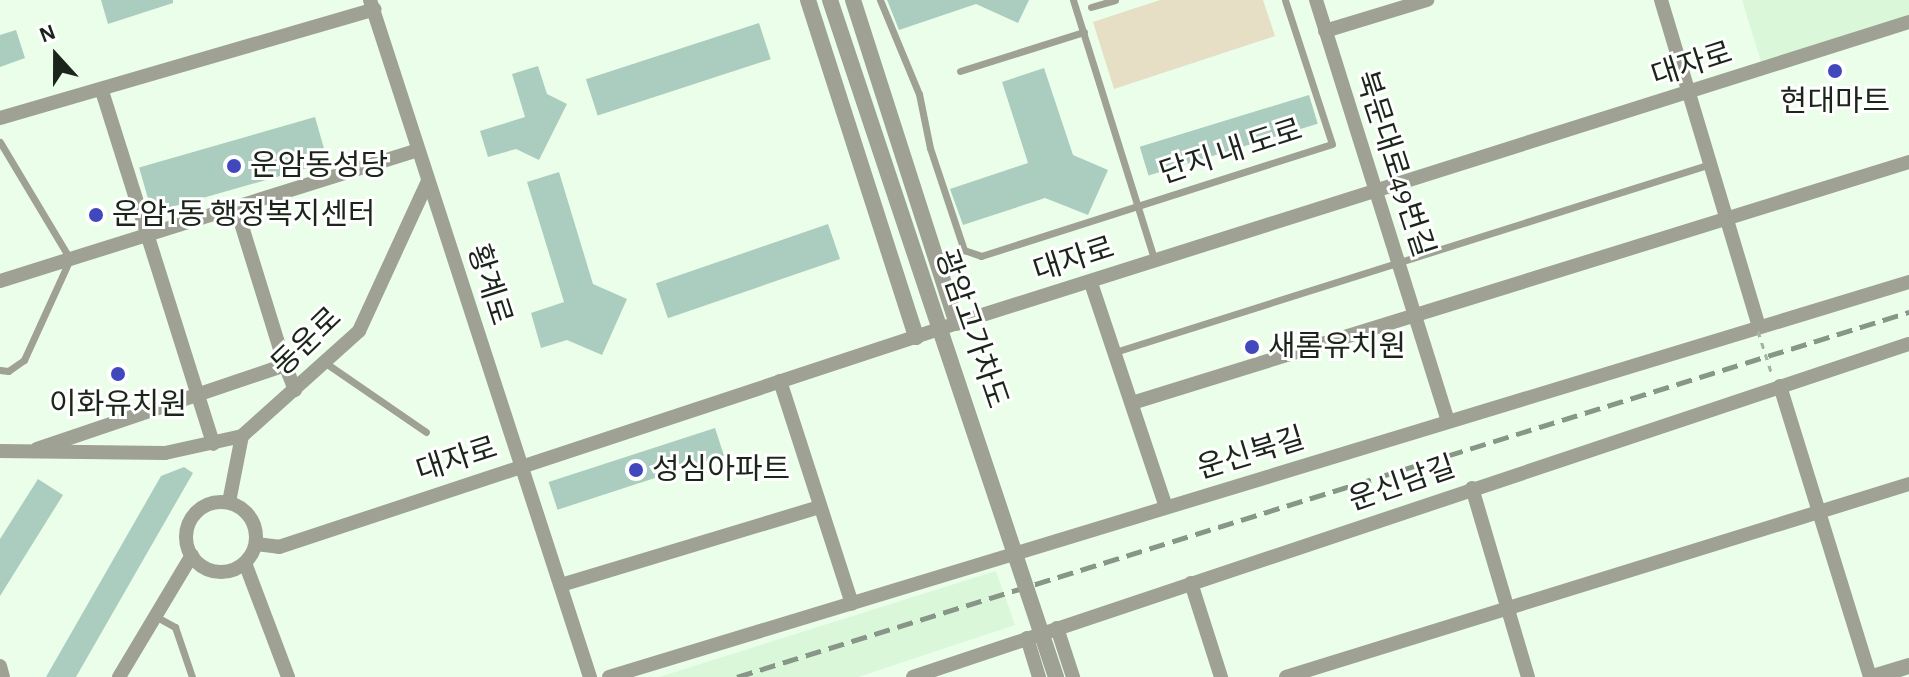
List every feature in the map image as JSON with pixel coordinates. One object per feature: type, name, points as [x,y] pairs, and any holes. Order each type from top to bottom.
[{"type":"street","points":[[808,0],[916,337]]},
{"type":"street","name":"광암고가차도","points":[[830,0],[1056,677]]},
{"type":"street","points":[[853,0],[957,323]]},
{"type":"street","name":"북문대로49번길","points":[[1316,0],[1373,191],[1448,420]]},
{"type":"street","points":[[1325,31],[1427,0]]},
{"type":"street","points":[[1661,0],[1759,328]]},
{"type":"street","points":[[0,118],[102,91],[372,5]]},
{"type":"street","name":"황계로","points":[[372,5],[427,183],[590,677]]},
{"type":"street","name":"대자로","points":[[256,544],[279,547],[957,323],[1909,22]]},
{"type":"street","points":[[102,91],[213,444]]},
{"type":"street","points":[[0,281],[417,150]]},
{"type":"street","points":[[1132,403],[1414,312],[1909,162]]},
{"type":"street","name":"동운로","points":[[0,451],[122,455],[213,444],[242,436],[327,364],[367,319],[427,183]]},
{"type":"street","name":"동운로","points":[[236,207],[295,390]]},
{"type":"street","name":"운신북길","points":[[609,677],[1909,282]]},
{"type":"street","points":[[1091,283],[1166,507]]},
{"type":"street","name":"운신남길","points":[[913,677],[1472,488],[1776,380],[1909,344]]},
{"type":"street","name":"동운로","points":[[27,453],[285,365]]},
{"type":"street","points":[[1776,380],[1872,677],[1909,666]]},
{"type":"street","points":[[780,381],[852,604]]},
{"type":"street","points":[[229,502],[242,436]]},
{"type":"street","points":[[1286,677],[1909,484]]},
{"type":"street","points":[[1472,488],[1528,677]]},
{"type":"street","points":[[229,502],[251,518],[256,544],[245,563],[223,572],[200,564],[186,543],[192,516],[203,507],[229,502]]},
{"type":"street","points":[[561,585],[819,507]]},
{"type":"street","points":[[119,677],[192,555]]},
{"type":"street","points":[[245,563],[288,677]]},
{"type":"street","points":[[1191,583],[1221,677]]},
{"type":"street","points":[[1057,628],[1073,677]]},
{"type":"street","points":[[1027,638],[1039,677]]},
{"type":"street","points":[[0,666],[3,677]]},
{"type":"lane","points":[[880,0],[919,94],[930,148],[964,250],[981,256],[1138,207]]},
{"type":"lane","points":[[1073,0],[1155,262]]},
{"type":"lane","points":[[1091,7],[1115,0]]},
{"type":"lane","name":"단지 내 도로","points":[[1138,207],[1332,144],[1285,0]]},
{"type":"lane","points":[[960,71],[1084,32]]},
{"type":"lane","points":[[0,142],[70,259],[24,360],[4,370]]},
{"type":"lane","points":[[1115,352],[1712,163]]},
{"type":"lane","points":[[327,364],[426,432]]},
{"type":"lane","points":[[155,616],[175,627],[192,677]]},
{"type":"path","points":[[1759,328],[1776,380]]},
{"type":"shaded area","points":[[1160,0],[1263,0],[1275,36],[1114,89],[1093,22]]},
{"type":"shaded area","points":[[1742,0],[1909,0],[1909,18],[1762,65]]},
{"type":"shaded area","points":[[996,571],[1015,625],[858,677],[659,677]]},
{"type":"building","points":[[101,0],[173,0],[173,3],[108,24]]},
{"type":"building","points":[[887,0],[1029,0],[1018,23],[976,4],[899,30]]},
{"type":"building","points":[[759,23],[771,59],[598,115],[586,79]]},
{"type":"building","points":[[16,30],[25,58],[0,67],[0,35]]},
{"type":"building","points":[[538,66],[547,94],[567,104],[539,160],[516,149],[488,157],[480,131],[525,117],[512,74]]},
{"type":"building","points":[[1044,68],[1073,155],[1108,170],[1088,215],[1045,198],[963,225],[950,189],[1028,163],[1002,82]]},
{"type":"building","points":[[1309,95],[1318,124],[1149,175],[1140,147]]},
{"type":"building","name":"운암동성당","points":[[315,117],[328,162],[152,213],[139,167]]},
{"type":"building","points":[[559,172],[593,284],[627,299],[602,355],[567,340],[541,348],[531,313],[564,302],[527,182]]},
{"type":"building","points":[[828,224],[840,259],[668,318],[656,283]]},
{"type":"building","name":"성심아파트","points":[[715,428],[724,456],[558,510],[549,482]]},
{"type":"building","points":[[184,467],[193,473],[76,677],[46,677],[161,476]]},
{"type":"building","points":[[38,479],[63,495],[0,596],[0,539]]},
{"type":"railway","points":[[737,677],[1909,312]]},
{"type":"place","name":"현대마트","points":[[1835,71]]},
{"type":"place","name":"운암동성당","points":[[234,166]]},
{"type":"place","name":"운암1동 행정복지센터","points":[[96,215]]},
{"type":"place","name":"새롬유치원","points":[[1252,347]]},
{"type":"place","name":"이화유치원","points":[[118,374]]},
{"type":"place","name":"성심아파트","points":[[636,470]]}]
